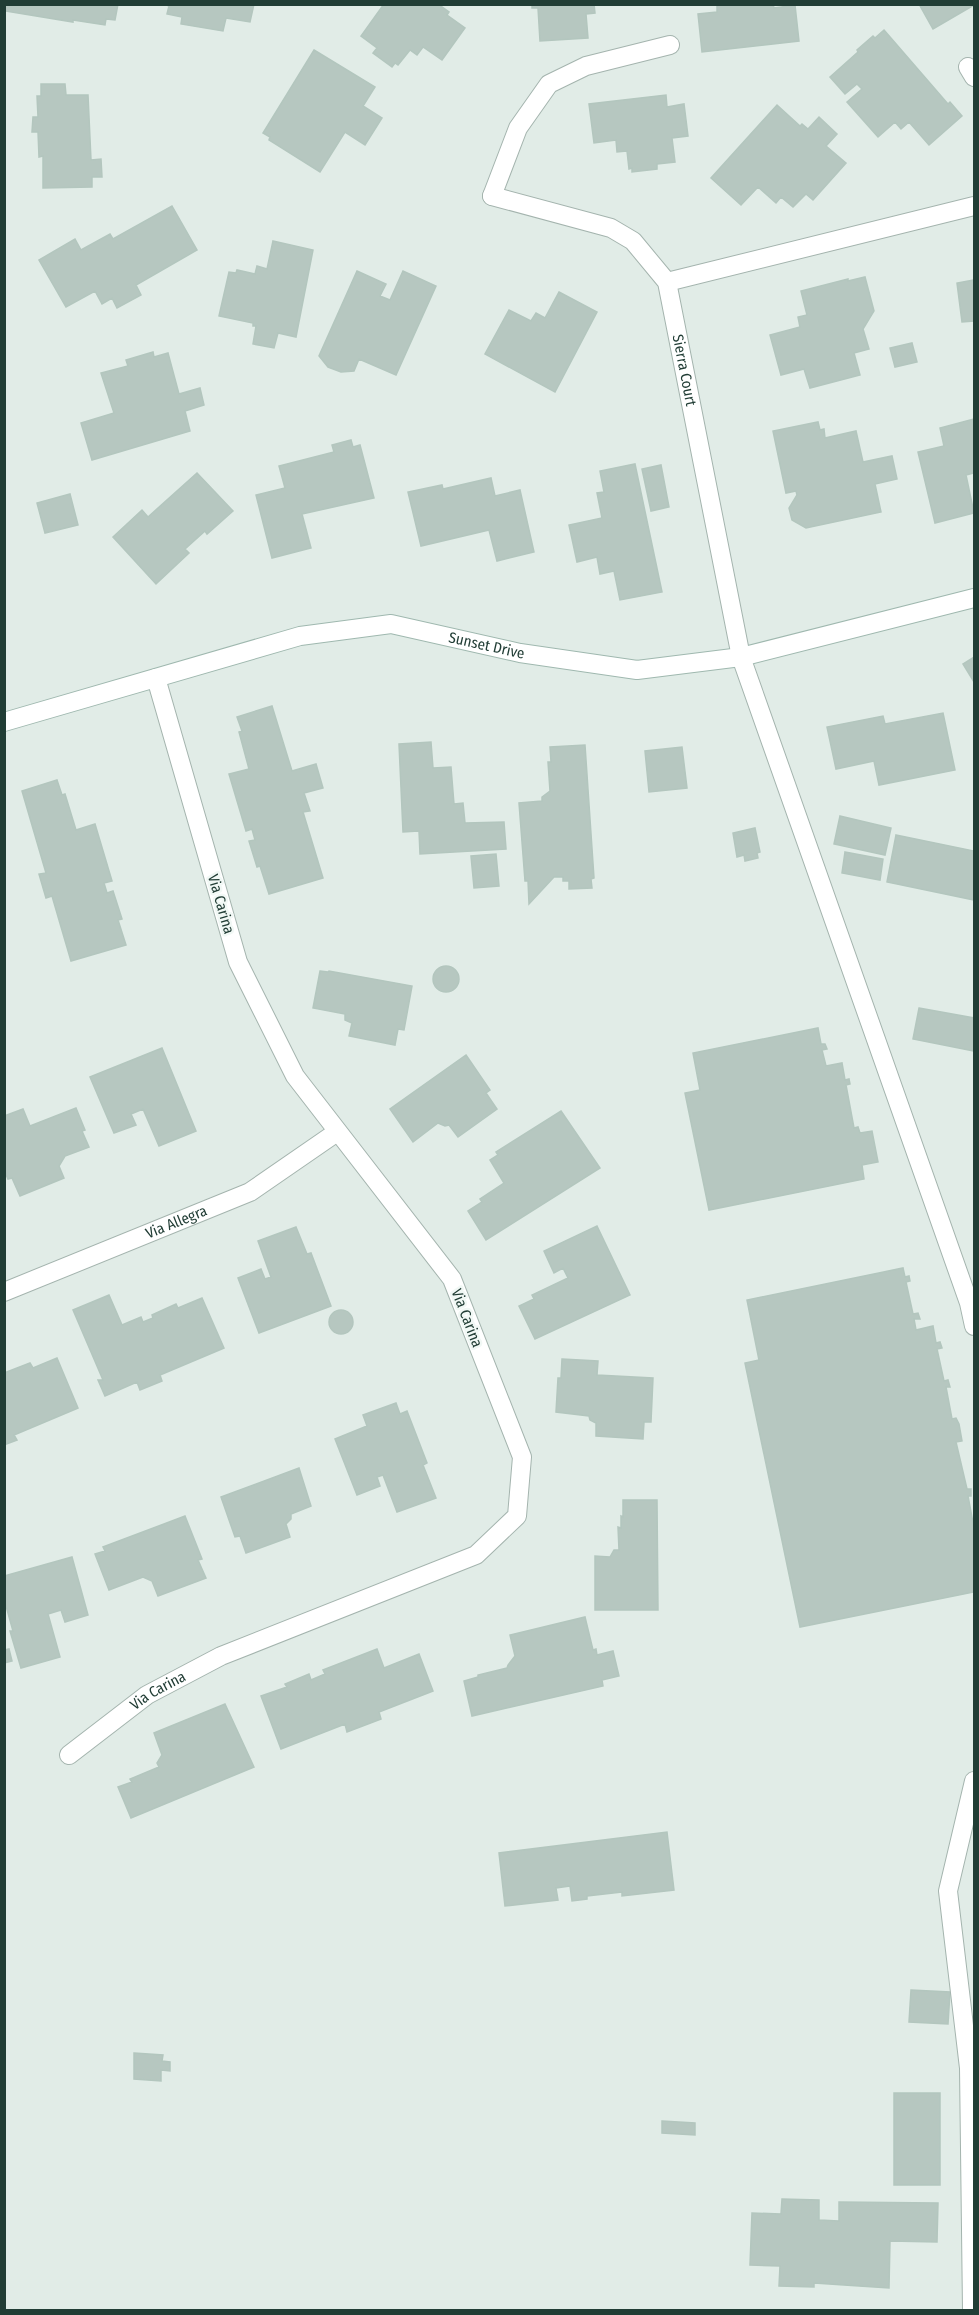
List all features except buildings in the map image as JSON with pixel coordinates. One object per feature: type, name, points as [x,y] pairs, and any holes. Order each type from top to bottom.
[{"type":"street","name":"Sierra Court","points":[[670,45],[586,66],[549,84],[518,128],[492,196],[611,228],[633,241],[667,282],[741,657],[975,1326]]},
{"type":"street","points":[[667,282],[975,206]]},
{"type":"street","name":"Sunset Drive","points":[[4,722],[300,636],[392,624],[520,653],[636,670],[741,657],[975,598]]},
{"type":"street","name":"Via Carina","points":[[69,1755],[147,1695],[222,1656],[476,1555],[517,1516],[522,1458],[452,1279],[295,1076],[238,962],[156,678]]},
{"type":"street","name":"Via Allegra","points":[[4,1292],[250,1192],[337,1132]]},
{"type":"street","points":[[972,2310],[969,2068],[948,1891],[975,1781]]}]
